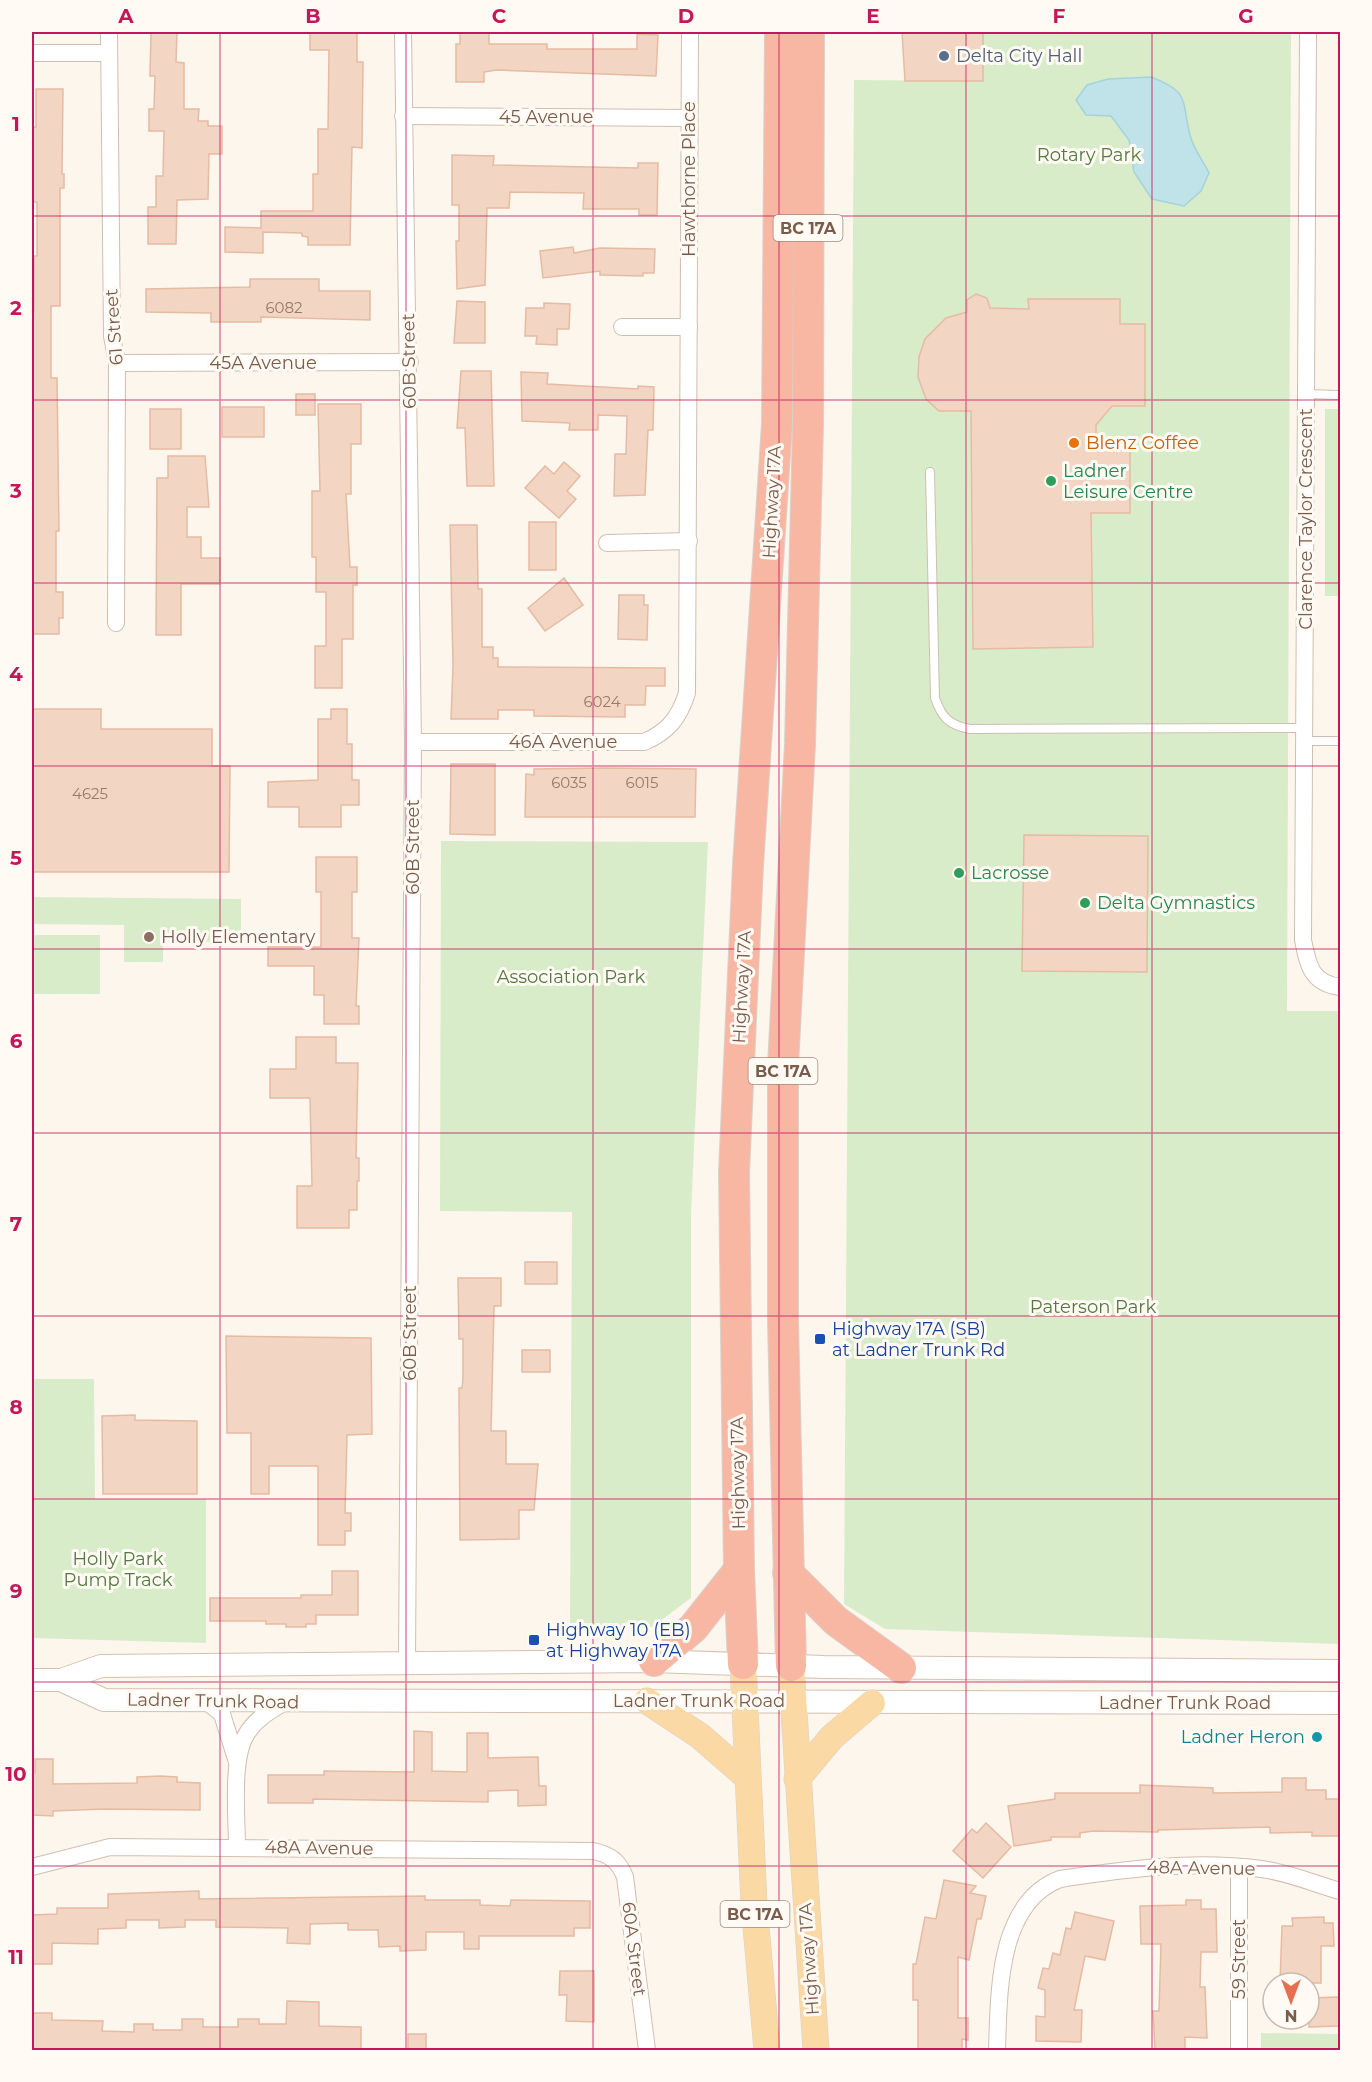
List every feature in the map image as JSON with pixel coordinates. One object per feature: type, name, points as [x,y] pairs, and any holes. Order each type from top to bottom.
[{"type":"highway","name":"Highway 17A","points":[[743,1664],[739,1570],[734,1172],[748,864],[777,424],[780,32]]},
{"type":"highway","name":"Highway 17A","points":[[791,1666],[783,1321],[783,1066],[802,663],[808,425],[809,32]]},
{"type":"highway","points":[[654,1661],[693,1628],[739,1570]]},
{"type":"highway","points":[[788,1573],[836,1621],[900,1668]]},
{"type":"main road","name":"Ladner Trunk Road","points":[[32,1680],[61,1680],[101,1666],[407,1662],[654,1661],[900,1668],[1341,1671]]},
{"type":"main road","name":"Highway 17A","points":[[743,1664],[754,1904],[767,2050]]},
{"type":"main road","name":"Highway 17A","points":[[791,1666],[816,2050]]},
{"type":"main road","name":"Ladner Trunk Road","points":[[61,1680],[104,1700],[1341,1703]]},
{"type":"main road","points":[[647,1701],[700,1736],[747,1777]]},
{"type":"main road","points":[[797,1779],[832,1737],[872,1703]]},
{"type":"street","name":"61 Street","points":[[109,32],[112,336],[117,363],[116,623]]},
{"type":"street","name":"60B Street","points":[[404,32],[403,116],[410,362],[413,742],[407,1662]]},
{"type":"street","name":"Hawthorne Place","points":[[687,693],[690,32]]},
{"type":"street","name":"Clarence Taylor Crescent","points":[[1308,32],[1303,940],[1309,969],[1326,985],[1341,987]]},
{"type":"street","points":[[32,53],[110,53]]},
{"type":"street","name":"45 Avenue","points":[[403,116],[689,118]]},
{"type":"street","points":[[622,327],[689,327]]},
{"type":"street","name":"45A Avenue","points":[[117,363],[410,362]]},
{"type":"street","points":[[607,543],[689,541]]},
{"type":"street","name":"46A Avenue","points":[[413,742],[644,742],[661,735],[673,723],[682,709],[687,693]]},
{"type":"street","points":[[207,1701],[222,1714],[238,1765]]},
{"type":"street","points":[[237,1848],[238,1765],[245,1736],[259,1719],[285,1702]]},
{"type":"street","name":"48A Avenue","points":[[32,1867],[110,1847],[593,1851],[608,1853]]},
{"type":"street","name":"60A Street","points":[[608,1853],[622,1868],[625,1877],[647,2050]]},
{"type":"street","name":"48A Avenue","points":[[997,2050],[999,1986],[1008,1945],[1022,1910],[1038,1889],[1060,1879],[1139,1867],[1239,1867],[1263,1869],[1341,1891]]},
{"type":"street","name":"59 Street","points":[[1239,1867],[1239,2050]]},
{"type":"lane","points":[[1306,394],[1341,395]]},
{"type":"lane","points":[[930,472],[935,698],[941,716],[954,726],[970,729],[1304,734],[1341,741]]},
{"type":"green space","points":[[983,32],[1291,32],[1287,1011],[1340,1011],[1340,1644],[885,1629],[844,1604],[854,80],[983,81]]},
{"type":"green space","points":[[1325,409],[1340,409],[1340,596],[1325,596]]},
{"type":"green space","name":"Association Park","points":[[441,841],[708,842],[691,1213],[691,1598],[652,1627],[570,1626],[572,1212],[440,1211]]},
{"type":"green space","points":[[32,897],[241,899],[241,942],[163,941],[163,962],[124,962],[124,925],[32,924]]},
{"type":"green space","points":[[32,935],[100,935],[100,994],[32,994]]},
{"type":"green space","name":"Holly Park Pump Track","points":[[32,1379],[94,1379],[95,1499],[206,1499],[206,1643],[32,1638]]},
{"type":"green space","points":[[1261,2033],[1340,2034],[1340,2050],[1261,2050]]},
{"type":"water","points":[[1151,77],[1172,87],[1182,98],[1191,140],[1209,173],[1201,191],[1184,206],[1152,199],[1134,172],[1129,140],[1111,116],[1086,115],[1076,100],[1087,85],[1108,79]]},
{"type":"building","points":[[151,32],[177,32],[176,62],[184,63],[184,109],[199,109],[198,121],[208,121],[208,126],[222,126],[222,154],[209,154],[208,199],[177,200],[176,244],[148,244],[148,207],[156,207],[156,176],[163,176],[164,131],[149,131],[149,109],[154,109],[155,76],[150,76]]},
{"type":"building","points":[[310,32],[357,32],[357,62],[363,62],[362,148],[352,147],[350,245],[308,245],[308,237],[302,236],[302,233],[263,232],[263,253],[225,252],[225,227],[261,228],[261,211],[313,211],[313,174],[318,174],[318,129],[328,129],[329,50],[310,50]]},
{"type":"building","points":[[460,32],[489,32],[489,44],[547,44],[547,49],[637,49],[637,34],[658,35],[656,76],[497,70],[484,72],[484,82],[456,82],[456,44],[460,44]]},
{"type":"building","name":"Delta City Hall","points":[[902,32],[983,32],[983,81],[905,81]]},
{"type":"building","points":[[36,89],[63,89],[62,174],[64,174],[64,188],[60,188],[60,306],[51,306],[51,378],[57,378],[59,531],[56,531],[56,592],[63,592],[63,618],[59,618],[59,634],[32,634],[32,312],[34,312],[34,256],[37,256],[37,202],[32,202],[32,127],[36,127]]},
{"type":"building","points":[[452,155],[494,156],[493,165],[638,168],[638,163],[658,163],[657,215],[639,215],[639,209],[583,209],[584,193],[510,192],[509,208],[487,208],[485,285],[457,289],[456,241],[459,241],[459,205],[452,205]]},
{"type":"building","points":[[573,247],[574,253],[600,248],[655,249],[654,273],[643,273],[643,276],[600,275],[600,271],[543,278],[540,251]]},
{"type":"building","points":[[250,279],[319,279],[319,291],[370,291],[370,320],[261,317],[261,322],[211,322],[211,313],[146,312],[146,289],[250,287]]},
{"type":"building","name":"Ladner Leisure Centre","points":[[976,294],[987,298],[990,308],[1029,309],[1028,299],[1120,299],[1120,324],[1145,324],[1145,406],[1112,406],[1096,425],[1096,449],[1130,447],[1130,513],[1091,513],[1093,647],[973,649],[971,411],[939,411],[926,399],[918,377],[919,357],[925,339],[946,318],[967,312],[967,300]]},
{"type":"building","points":[[457,301],[485,302],[485,343],[454,343]]},
{"type":"building","points":[[544,303],[570,304],[569,329],[557,329],[557,345],[536,344],[537,336],[525,336],[526,308],[544,308]]},
{"type":"building","points":[[461,371],[491,371],[494,486],[467,486],[465,428],[457,428]]},
{"type":"building","points":[[521,372],[548,373],[547,384],[638,389],[638,386],[654,387],[653,430],[648,430],[645,495],[614,496],[615,454],[626,454],[627,416],[598,415],[598,430],[569,430],[570,423],[522,421]]},
{"type":"building","points":[[296,394],[315,394],[315,415],[296,415]]},
{"type":"building","points":[[318,404],[361,404],[361,444],[351,444],[351,494],[346,494],[350,567],[357,567],[357,585],[353,585],[353,639],[342,639],[342,688],[315,688],[315,646],[326,646],[326,592],[316,592],[316,557],[312,557],[312,491],[320,491]]},
{"type":"building","points":[[222,407],[264,407],[264,437],[222,437]]},
{"type":"building","points":[[150,409],[181,409],[181,449],[150,449]]},
{"type":"building","points":[[168,456],[205,456],[209,507],[187,507],[187,537],[201,537],[201,558],[220,558],[220,584],[181,584],[181,635],[156,635],[157,478],[168,478]]},
{"type":"building","points":[[564,462],[580,476],[567,491],[576,499],[559,518],[525,488],[545,466],[554,474]]},
{"type":"building","points":[[529,522],[556,522],[556,570],[529,570]]},
{"type":"building","points":[[450,525],[477,525],[478,589],[482,589],[482,647],[493,647],[493,658],[498,658],[498,667],[665,668],[665,686],[646,686],[645,705],[625,705],[625,717],[534,716],[534,710],[498,710],[498,719],[451,719],[453,665]]},
{"type":"building","points":[[564,578],[583,605],[545,631],[528,608]]},
{"type":"building","points":[[619,595],[644,595],[644,605],[648,605],[647,640],[618,639]]},
{"type":"building","name":"Holly Elementary","points":[[32,709],[101,709],[101,729],[212,729],[212,766],[230,766],[229,872],[32,872]]},
{"type":"building","points":[[331,709],[347,709],[347,744],[352,744],[352,780],[359,780],[359,805],[341,805],[341,827],[299,827],[299,807],[268,807],[268,782],[318,780],[318,719],[331,719]]},
{"type":"building","points":[[451,764],[495,764],[495,835],[450,834]]},
{"type":"building","points":[[534,769],[696,769],[695,817],[525,817],[526,774],[534,775]]},
{"type":"building","name":"Delta Gymnastics","points":[[1024,835],[1148,836],[1147,972],[1022,971]]},
{"type":"building","points":[[316,857],[357,857],[357,892],[352,892],[352,938],[359,938],[356,1006],[359,1006],[359,1024],[324,1024],[324,995],[314,995],[314,966],[268,966],[268,947],[321,947],[321,892],[316,892]]},
{"type":"building","points":[[296,1037],[336,1037],[336,1063],[358,1063],[356,1158],[359,1158],[359,1181],[357,1181],[357,1210],[349,1210],[349,1228],[297,1228],[297,1186],[312,1186],[310,1098],[270,1098],[270,1069],[296,1069]]},
{"type":"building","points":[[525,1262],[557,1262],[557,1284],[525,1284]]},
{"type":"building","points":[[458,1278],[501,1278],[501,1306],[494,1306],[491,1431],[506,1431],[506,1464],[538,1464],[534,1510],[519,1510],[519,1539],[460,1540],[459,1388],[462,1388],[463,1379],[463,1339],[459,1339]]},
{"type":"building","points":[[226,1336],[371,1338],[372,1434],[347,1435],[345,1513],[351,1513],[351,1531],[345,1531],[345,1545],[318,1545],[318,1466],[269,1466],[269,1494],[251,1494],[251,1433],[227,1433]]},
{"type":"building","points":[[522,1350],[550,1350],[550,1372],[522,1372]]},
{"type":"building","points":[[135,1415],[135,1420],[197,1421],[197,1494],[103,1494],[102,1416]]},
{"type":"building","points":[[332,1571],[358,1571],[358,1615],[316,1615],[316,1624],[306,1624],[306,1627],[266,1624],[266,1621],[210,1621],[210,1598],[301,1598],[301,1595],[332,1595]]},
{"type":"building","points":[[414,1731],[432,1732],[432,1771],[467,1772],[467,1733],[488,1733],[488,1758],[538,1757],[539,1786],[546,1786],[546,1805],[518,1806],[518,1790],[488,1791],[488,1802],[313,1799],[313,1803],[268,1803],[268,1775],[324,1775],[324,1771],[414,1772]]},
{"type":"building","points":[[35,1759],[53,1759],[53,1784],[137,1783],[137,1777],[160,1776],[177,1777],[177,1782],[200,1783],[200,1810],[104,1809],[53,1811],[53,1816],[32,1815],[32,1773],[35,1773]]},
{"type":"building","points":[[1282,1778],[1306,1778],[1306,1790],[1326,1790],[1326,1799],[1341,1799],[1341,1836],[1312,1836],[1312,1832],[1270,1833],[1270,1827],[1158,1830],[1158,1832],[1093,1831],[1080,1833],[1080,1837],[1051,1837],[1051,1840],[1014,1846],[1008,1806],[1055,1799],[1055,1793],[1140,1793],[1140,1785],[1213,1788],[1213,1793],[1282,1792]]},
{"type":"building","points":[[986,1823],[1011,1847],[983,1878],[953,1851],[972,1829],[977,1833]]},
{"type":"building","points":[[944,1880],[976,1886],[970,1893],[986,1896],[981,1919],[977,1919],[969,1960],[958,1957],[958,2018],[968,2018],[968,2040],[962,2039],[962,2050],[918,2050],[918,2000],[913,2000],[913,1964],[916,1964],[925,1917],[936,1919]]},
{"type":"building","points":[[199,1891],[199,1899],[425,1896],[425,1900],[480,1900],[480,1905],[510,1906],[511,1900],[590,1901],[590,1928],[574,1928],[574,1936],[479,1936],[479,1949],[464,1949],[464,1932],[426,1932],[426,1950],[400,1951],[400,1946],[379,1947],[378,1930],[348,1930],[348,1923],[310,1924],[310,1944],[287,1943],[288,1928],[216,1927],[216,1920],[185,1920],[185,1927],[159,1928],[159,1920],[126,1920],[126,1928],[98,1929],[98,1944],[52,1943],[52,1964],[32,1964],[32,1915],[57,1914],[57,1908],[108,1908],[108,1894]]},
{"type":"building","points":[[1186,1900],[1201,1900],[1201,1909],[1216,1909],[1217,1952],[1201,1952],[1200,1987],[1205,1987],[1207,2038],[1185,2037],[1185,2049],[1155,2049],[1153,2011],[1159,2011],[1161,1944],[1141,1944],[1140,1906],[1186,1905]]},
{"type":"building","points":[[1075,1912],[1114,1921],[1105,1960],[1085,1956],[1074,2010],[1082,2010],[1081,2042],[1036,2041],[1036,2016],[1045,2017],[1045,1990],[1038,1988],[1043,1968],[1049,1969],[1053,1953],[1060,1955],[1066,1928],[1071,1929]]},
{"type":"building","points":[[1324,1917],[1324,1923],[1333,1923],[1334,1946],[1321,1946],[1321,1971],[1280,1971],[1282,1926],[1293,1926],[1292,1918]]},
{"type":"building","points":[[560,1971],[594,1971],[594,2022],[566,2021],[567,1995],[559,1995]]},
{"type":"building","points":[[1339,1997],[1339,2026],[1321,2027],[1321,1998]]},
{"type":"building","points":[[287,2001],[319,2002],[319,2026],[361,2027],[361,2050],[32,2050],[32,2013],[52,2013],[52,2020],[103,2021],[102,2031],[134,2032],[134,2024],[153,2024],[153,2030],[182,2030],[182,2019],[203,2019],[203,2027],[238,2027],[238,2019],[259,2019],[259,2024],[286,2024]]},
{"type":"building","points":[[408,2034],[426,2034],[426,2050],[408,2050]]},
{"type":"place","name":"Delta City Hall","points":[[944,56]]},
{"type":"place","name":"Blenz Coffee","points":[[1074,443]]},
{"type":"place","name":"Ladner Leisure Centre","points":[[1051,481]]},
{"type":"place","name":"Lacrosse","points":[[959,873]]},
{"type":"place","name":"Delta Gymnastics","points":[[1085,903]]},
{"type":"place","name":"Holly Elementary","points":[[149,937]]},
{"type":"place","name":"Highway 17A (SB) at Ladner Trunk Rd","points":[[820,1339]]},
{"type":"place","name":"Highway 10 (EB) at Highway 17A","points":[[534,1640]]},
{"type":"place","name":"Ladner Heron","points":[[1317,1737]]},
{"type":"park label","name":"Rotary Park","points":[[1089,155]]},
{"type":"park label","name":"Paterson Park","points":[[1093,1307]]}]
